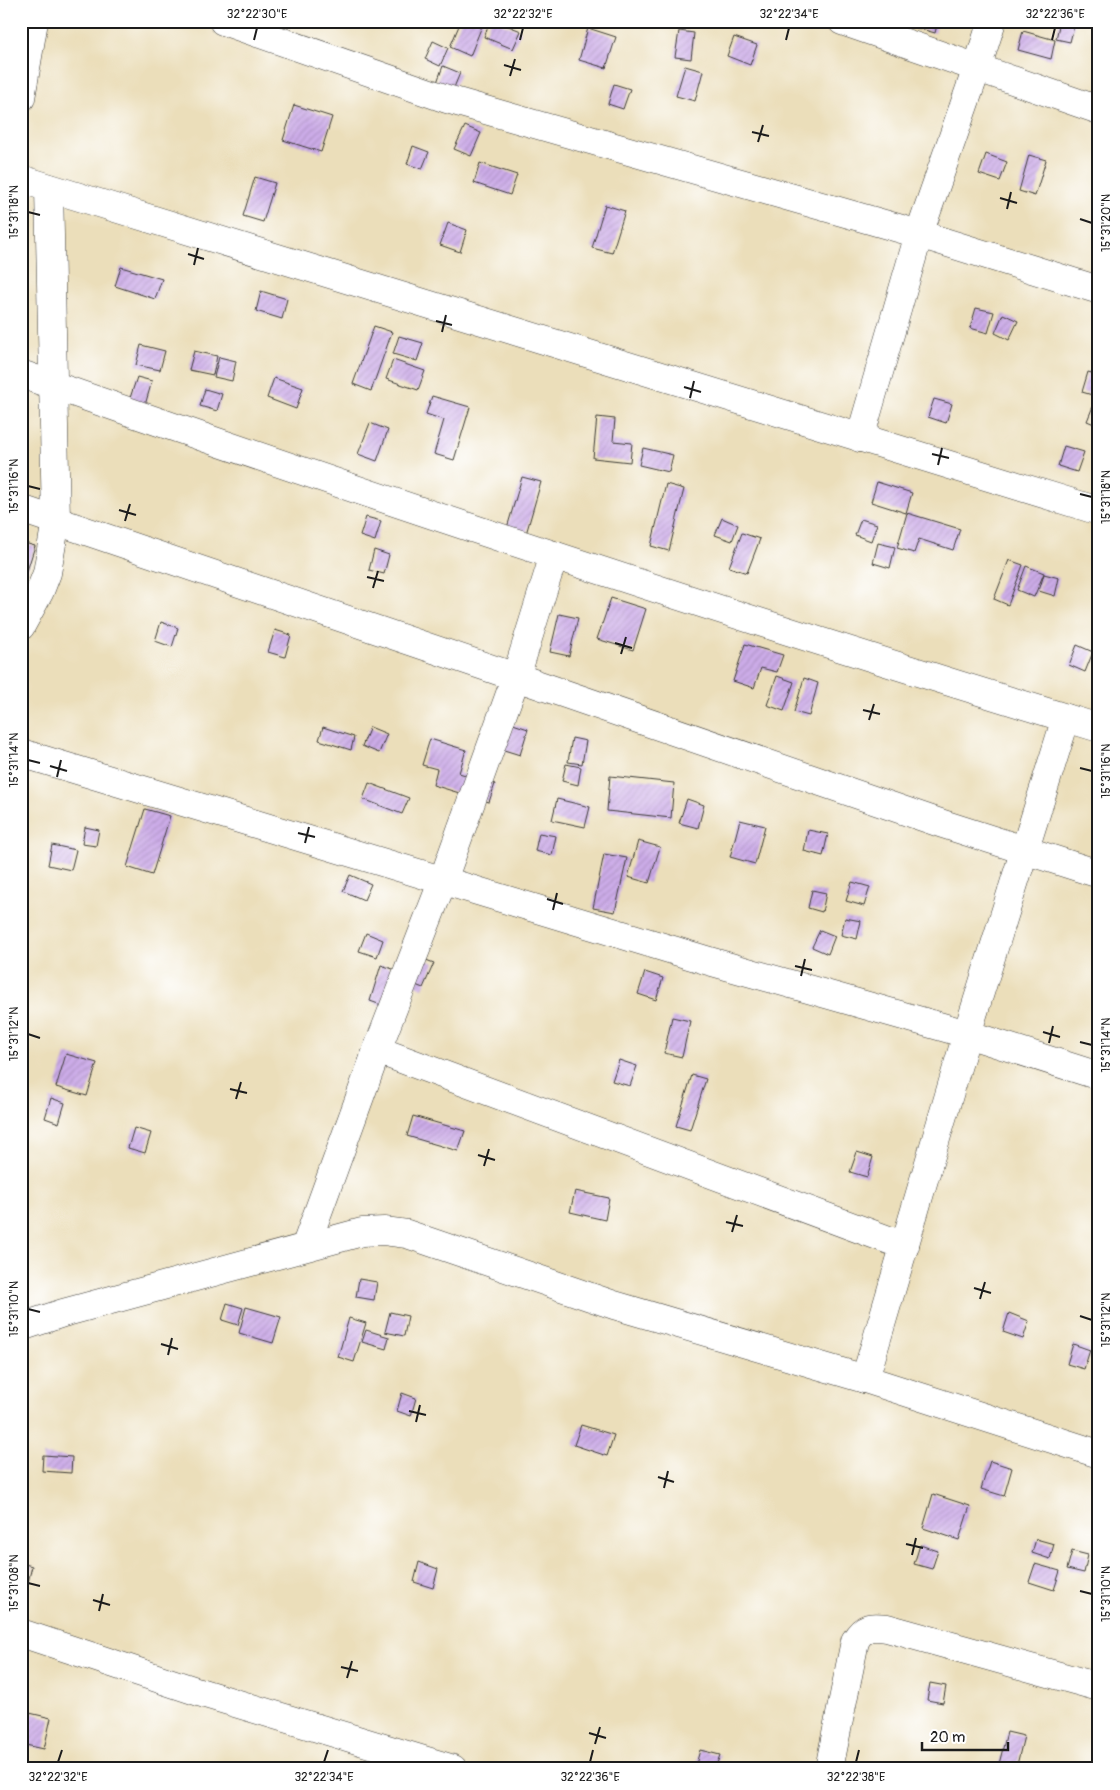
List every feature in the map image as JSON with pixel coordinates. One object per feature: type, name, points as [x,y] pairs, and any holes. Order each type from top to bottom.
[{"type":"street","points":[[21,98],[34,21]]},
{"type":"street","points":[[223,21],[447,99],[919,234],[1099,290]]},
{"type":"street","points":[[842,21],[1099,110]]},
{"type":"street","points":[[860,438],[919,234],[992,21]]},
{"type":"street","points":[[21,180],[1099,511]]},
{"type":"street","points":[[21,626],[40,591],[47,573],[56,520],[49,188]]},
{"type":"street","points":[[21,374],[554,555],[1099,728]]},
{"type":"street","points":[[21,509],[933,821],[1099,874]]},
{"type":"street","points":[[306,1245],[377,1050],[443,880],[516,677],[554,555]]},
{"type":"street","points":[[865,1379],[967,1034],[1066,718]]},
{"type":"street","points":[[21,753],[709,961],[967,1034],[1099,1076]]},
{"type":"street","points":[[377,1050],[905,1246]]},
{"type":"street","points":[[21,1328],[63,1313],[306,1245],[362,1232],[384,1231],[407,1234],[614,1305],[865,1379],[1099,1454]]},
{"type":"street","points":[[828,1769],[855,1641],[861,1631],[872,1626],[887,1628],[1099,1687]]},
{"type":"street","points":[[21,1633],[199,1692],[453,1769]]},
{"type":"building","points":[[461,21],[484,21],[470,56],[450,47]]},
{"type":"building","points":[[490,21],[496,21],[521,31],[513,49],[484,37]]},
{"type":"building","points":[[916,21],[938,21],[935,33],[914,27]]},
{"type":"building","points":[[1060,21],[1075,22],[1070,42],[1056,39]]},
{"type":"building","points":[[588,28],[616,37],[606,68],[579,60]]},
{"type":"building","points":[[679,31],[694,33],[691,59],[675,57]]},
{"type":"building","points":[[1023,31],[1055,40],[1051,59],[1018,50]]},
{"type":"building","points":[[734,37],[757,45],[750,65],[727,56]]},
{"type":"building","points":[[433,41],[448,48],[440,66],[425,59]]},
{"type":"building","points":[[443,66],[460,73],[453,90],[436,85]]},
{"type":"building","points":[[685,66],[703,71],[695,101],[676,96]]},
{"type":"building","points":[[614,84],[630,89],[623,109],[608,104]]},
{"type":"building","points":[[294,105],[332,117],[321,152],[283,140]]},
{"type":"building","points":[[465,126],[481,133],[471,156],[454,149]]},
{"type":"building","points":[[413,146],[429,152],[422,169],[407,164]]},
{"type":"building","points":[[986,154],[1007,162],[1000,181],[979,174]]},
{"type":"building","points":[[1029,155],[1046,160],[1035,196],[1019,191]]},
{"type":"building","points":[[480,163],[517,175],[510,195],[474,183]]},
{"type":"building","points":[[255,177],[275,183],[263,222],[243,216]]},
{"type":"building","points":[[605,205],[625,211],[612,253],[592,248]]},
{"type":"building","points":[[448,223],[467,230],[460,252],[440,245]]},
{"type":"building","points":[[121,267],[162,279],[155,299],[115,286]]},
{"type":"building","points":[[261,291],[287,299],[282,319],[256,311]]},
{"type":"building","points":[[976,308],[994,312],[988,333],[970,328]]},
{"type":"building","points":[[1003,314],[1018,321],[1009,340],[995,333]]},
{"type":"building","points":[[374,326],[392,332],[371,391],[353,384]]},
{"type":"building","points":[[399,336],[423,343],[417,361],[393,354]]},
{"type":"building","points":[[141,345],[165,351],[160,370],[136,365]]},
{"type":"building","points":[[194,351],[217,356],[213,375],[189,370]]},
{"type":"building","points":[[219,357],[236,361],[232,381],[214,377]]},
{"type":"building","points":[[393,360],[425,371],[418,390],[386,379]]},
{"type":"building","points":[[1088,372],[1099,375],[1099,397],[1082,392]]},
{"type":"building","points":[[137,377],[152,381],[143,412],[127,407]]},
{"type":"building","points":[[274,378],[303,388],[296,409],[267,398]]},
{"type":"building","points":[[205,389],[222,394],[217,411],[200,406]]},
{"type":"building","points":[[432,396],[470,407],[454,460],[434,454],[444,420],[426,414]]},
{"type":"building","points":[[934,399],[952,404],[946,423],[928,417]]},
{"type":"building","points":[[1094,404],[1099,406],[1099,426],[1087,421]]},
{"type":"building","points":[[597,417],[615,419],[613,441],[632,443],[630,462],[593,458]]},
{"type":"building","points":[[370,423],[388,430],[377,461],[358,454]]},
{"type":"building","points":[[1064,446],[1084,452],[1077,472],[1058,466]]},
{"type":"building","points":[[643,448],[673,455],[669,472],[639,465]]},
{"type":"building","points":[[522,477],[541,482],[526,534],[507,528]]},
{"type":"building","points":[[877,482],[912,493],[906,513],[871,502]]},
{"type":"building","points":[[666,484],[684,489],[669,551],[651,546]]},
{"type":"building","points":[[907,513],[960,529],[953,550],[919,539],[914,553],[897,548]]},
{"type":"building","points":[[366,517],[381,521],[375,541],[360,536]]},
{"type":"building","points":[[722,518],[738,525],[732,541],[715,535]]},
{"type":"building","points":[[861,519],[877,524],[871,541],[855,535]]},
{"type":"building","points":[[742,533],[760,539],[747,573],[729,567]]},
{"type":"building","points":[[21,542],[35,546],[27,571],[21,569]]},
{"type":"building","points":[[878,543],[895,547],[890,568],[873,563]]},
{"type":"building","points":[[374,550],[389,555],[384,574],[369,570]]},
{"type":"building","points":[[1009,560],[1023,565],[1008,605],[994,599]]},
{"type":"building","points":[[1026,566],[1044,573],[1034,597],[1017,590]]},
{"type":"building","points":[[1044,574],[1059,578],[1055,596],[1039,591]]},
{"type":"building","points":[[611,598],[646,609],[633,650],[597,639]]},
{"type":"building","points":[[559,614],[578,618],[569,656],[550,652]]},
{"type":"building","points":[[161,622],[178,628],[172,647],[155,641]]},
{"type":"building","points":[[275,630],[291,635],[285,657],[268,652]]},
{"type":"building","points":[[745,644],[783,655],[777,672],[761,668],[754,688],[733,681]]},
{"type":"building","points":[[1077,645],[1093,652],[1085,672],[1069,665]]},
{"type":"building","points":[[777,676],[794,682],[784,711],[767,705]]},
{"type":"building","points":[[804,678],[818,683],[809,716],[794,712]]},
{"type":"building","points":[[513,724],[528,729],[520,755],[504,750]]},
{"type":"building","points":[[323,727],[354,737],[351,750],[319,740]]},
{"type":"building","points":[[370,727],[387,734],[379,753],[362,746]]},
{"type":"building","points":[[572,738],[586,741],[582,764],[568,762]]},
{"type":"building","points":[[430,739],[466,750],[459,773],[495,784],[489,802],[433,785],[437,769],[422,765]]},
{"type":"building","points":[[566,764],[581,767],[578,785],[562,781]]},
{"type":"building","points":[[610,776],[674,783],[671,818],[607,811]]},
{"type":"building","points":[[369,783],[409,798],[402,814],[363,799]]},
{"type":"building","points":[[557,799],[590,807],[585,827],[552,820]]},
{"type":"building","points":[[687,799],[704,805],[698,828],[679,823]]},
{"type":"building","points":[[145,809],[170,816],[152,875],[127,867]]},
{"type":"building","points":[[740,820],[765,826],[755,864],[730,857]]},
{"type":"building","points":[[85,827],[99,830],[96,846],[82,844]]},
{"type":"building","points":[[808,830],[828,834],[823,856],[804,851]]},
{"type":"building","points":[[539,833],[556,836],[552,855],[535,851]]},
{"type":"building","points":[[638,841],[660,847],[649,883],[628,877]]},
{"type":"building","points":[[52,845],[76,850],[71,870],[48,865]]},
{"type":"building","points":[[604,854],[627,858],[615,912],[593,908]]},
{"type":"building","points":[[350,875],[371,884],[364,900],[343,891]]},
{"type":"building","points":[[852,882],[870,887],[864,906],[846,901]]},
{"type":"building","points":[[812,890],[826,893],[822,912],[808,908]]},
{"type":"building","points":[[845,918],[861,921],[857,939],[841,935]]},
{"type":"building","points":[[820,930],[835,936],[828,954],[812,947]]},
{"type":"building","points":[[366,933],[383,940],[377,957],[359,951]]},
{"type":"building","points":[[418,957],[434,963],[423,988],[408,982]]},
{"type":"building","points":[[381,965],[396,970],[384,1006],[370,1001]]},
{"type":"building","points":[[645,972],[663,978],[656,1000],[638,994]]},
{"type":"building","points":[[672,1017],[690,1021],[682,1057],[664,1053]]},
{"type":"building","points":[[66,1054],[97,1063],[87,1096],[56,1087]]},
{"type":"building","points":[[619,1060],[637,1066],[630,1086],[612,1081]]},
{"type":"building","points":[[692,1075],[706,1079],[690,1130],[676,1126]]},
{"type":"building","points":[[51,1098],[65,1103],[59,1123],[45,1118]]},
{"type":"building","points":[[413,1116],[465,1131],[458,1151],[407,1136]]},
{"type":"building","points":[[134,1128],[151,1133],[145,1153],[128,1148]]},
{"type":"building","points":[[857,1152],[873,1157],[867,1177],[850,1172]]},
{"type":"building","points":[[575,1191],[609,1198],[605,1220],[570,1212]]},
{"type":"building","points":[[359,1279],[377,1282],[374,1300],[356,1297]]},
{"type":"building","points":[[227,1303],[243,1308],[238,1325],[222,1320]]},
{"type":"building","points":[[246,1307],[281,1317],[273,1343],[239,1333]]},
{"type":"building","points":[[390,1312],[408,1316],[404,1336],[385,1332]]},
{"type":"building","points":[[1009,1313],[1029,1321],[1023,1339],[1003,1332]]},
{"type":"building","points":[[349,1318],[366,1323],[354,1362],[338,1357]]},
{"type":"building","points":[[366,1330],[389,1337],[386,1349],[362,1342]]},
{"type":"building","points":[[1073,1344],[1090,1350],[1084,1369],[1067,1364]]},
{"type":"building","points":[[402,1393],[416,1398],[411,1416],[397,1411]]},
{"type":"building","points":[[581,1425],[614,1435],[607,1456],[574,1445]]},
{"type":"building","points":[[43,1455],[72,1457],[71,1473],[42,1471]]},
{"type":"building","points":[[990,1461],[1012,1468],[1004,1496],[981,1489]]},
{"type":"building","points":[[933,1494],[970,1506],[959,1540],[923,1528]]},
{"type":"building","points":[[1036,1539],[1054,1544],[1050,1559],[1032,1553]]},
{"type":"building","points":[[920,1545],[938,1551],[932,1569],[914,1564]]},
{"type":"building","points":[[1072,1551],[1088,1555],[1084,1573],[1067,1569]]},
{"type":"building","points":[[419,1562],[438,1569],[433,1588],[414,1582]]},
{"type":"building","points":[[21,1563],[32,1566],[27,1587],[21,1586]]},
{"type":"building","points":[[1035,1564],[1060,1571],[1054,1590],[1029,1582]]},
{"type":"building","points":[[930,1683],[946,1686],[943,1703],[927,1700]]},
{"type":"building","points":[[21,1711],[51,1718],[44,1749],[21,1744]]},
{"type":"building","points":[[1007,1732],[1024,1736],[1016,1769],[998,1768]]},
{"type":"building","points":[[700,1750],[720,1755],[715,1769],[695,1768]]}]
